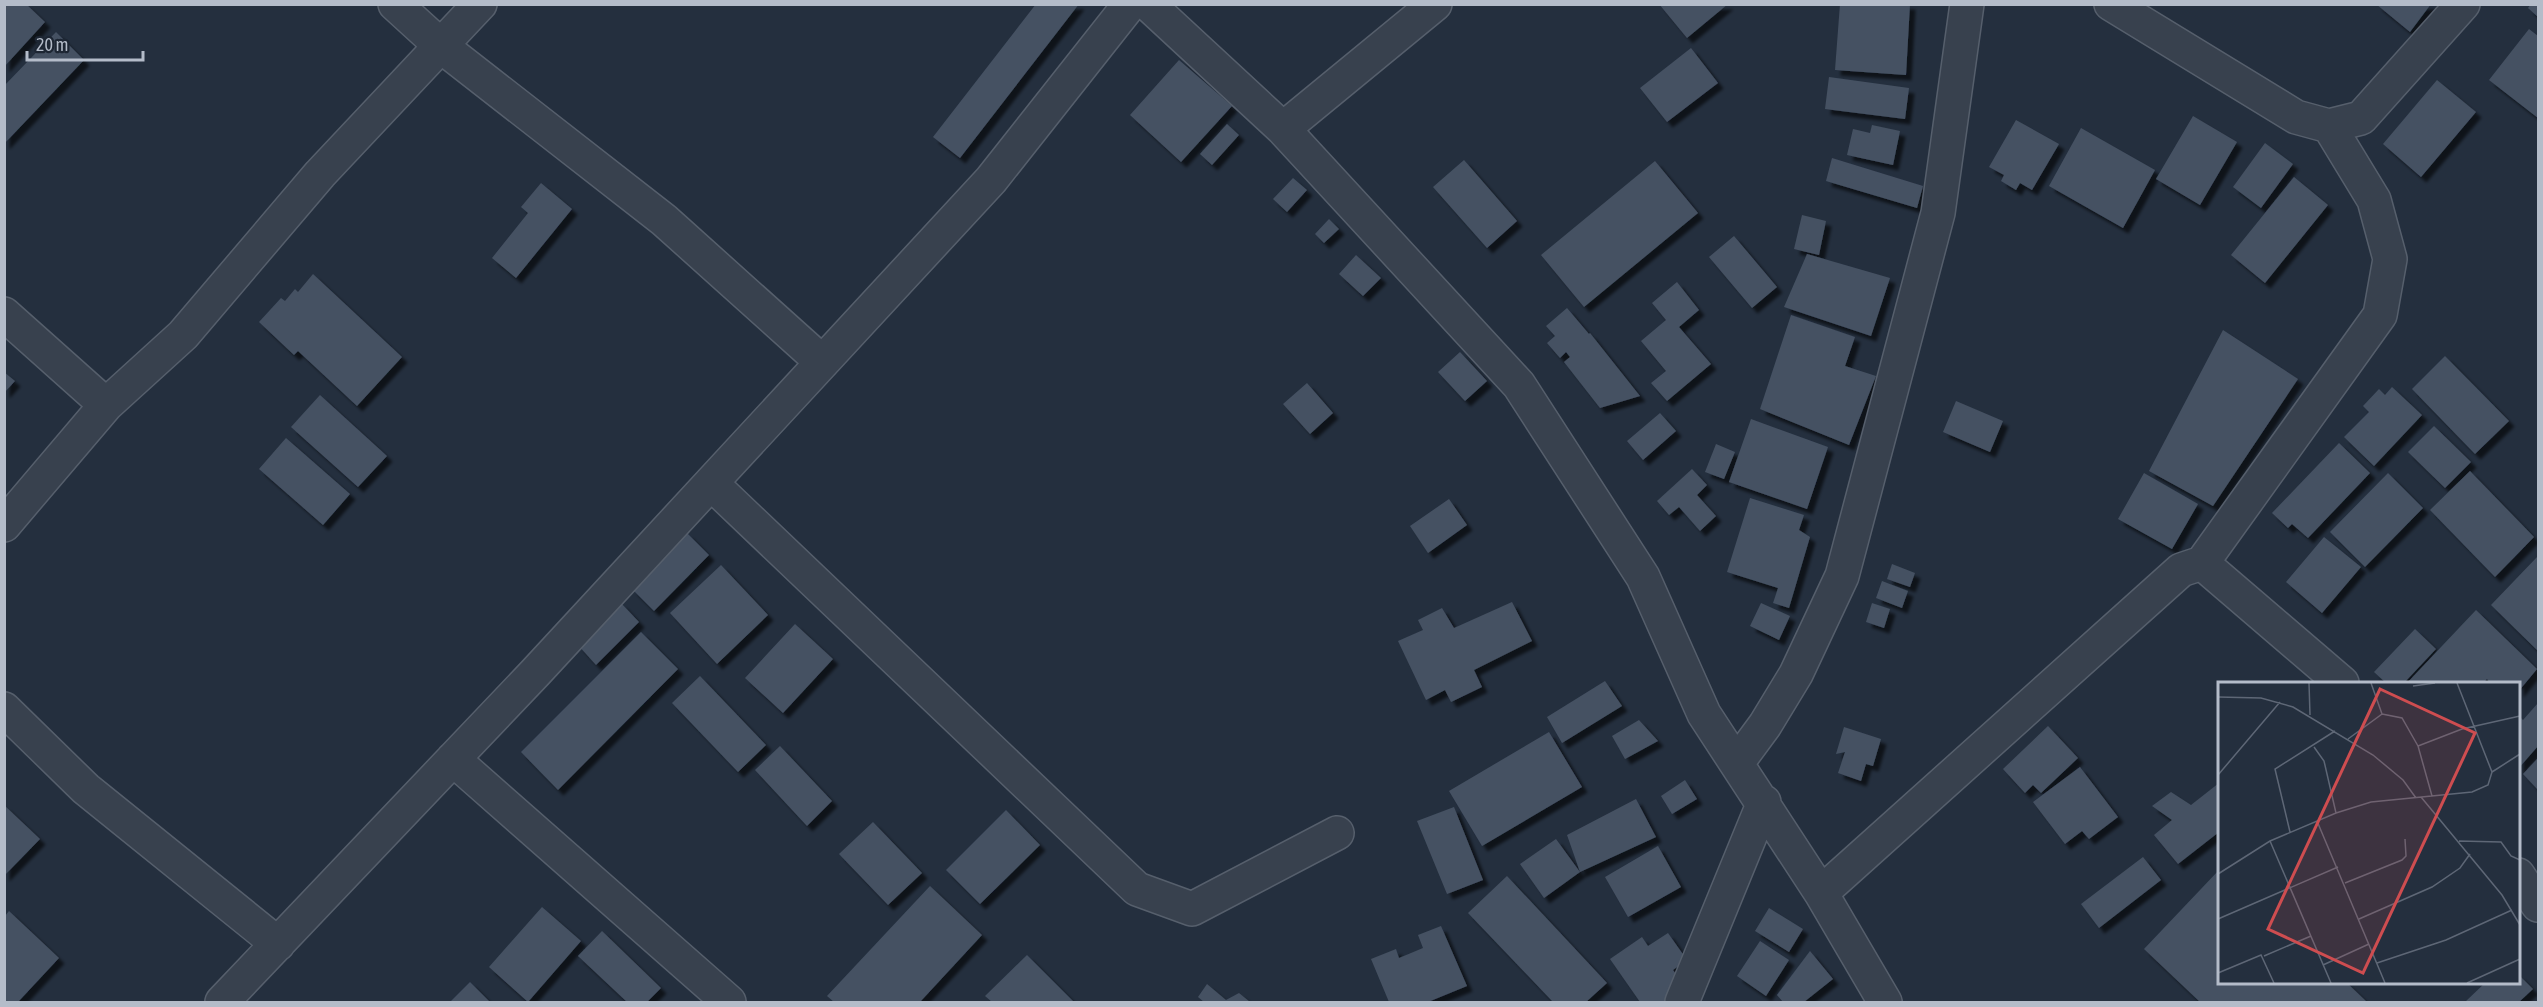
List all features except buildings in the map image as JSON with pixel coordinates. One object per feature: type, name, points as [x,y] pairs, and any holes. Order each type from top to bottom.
[{"type":"street","points":[[395,4],[441,46],[664,220],[822,362]]},
{"type":"street","points":[[4,525],[106,405],[183,334],[320,174],[480,4]]},
{"type":"street","points":[[222,1002],[453,759],[991,180],[1130,4]]},
{"type":"street","points":[[1148,4],[1283,129],[1519,385],[1643,578],[1704,714],[1764,802],[1885,1002]]},
{"type":"street","points":[[1283,129],[1435,4]]},
{"type":"street","points":[[1737,763],[1765,725],[1796,674],[1842,576],[1938,213],[1967,4]]},
{"type":"street","points":[[2111,4],[2296,117],[2329,126],[2361,118],[2463,4]]},
{"type":"street","points":[[1821,893],[2181,570],[2202,563],[2380,315],[2390,259],[2374,200],[2329,126]]},
{"type":"street","points":[[4,314],[106,405]]},
{"type":"street","points":[[711,483],[1137,889],[1192,909],[1337,833]]},
{"type":"street","points":[[2202,563],[2341,682]]},
{"type":"street","points":[[4,709],[86,789],[278,944]]},
{"type":"street","points":[[453,759],[729,1002]]},
{"type":"street","points":[[1682,1002],[1764,802]]},
{"type":"street","points":[[2519,878],[2538,905]]}]
